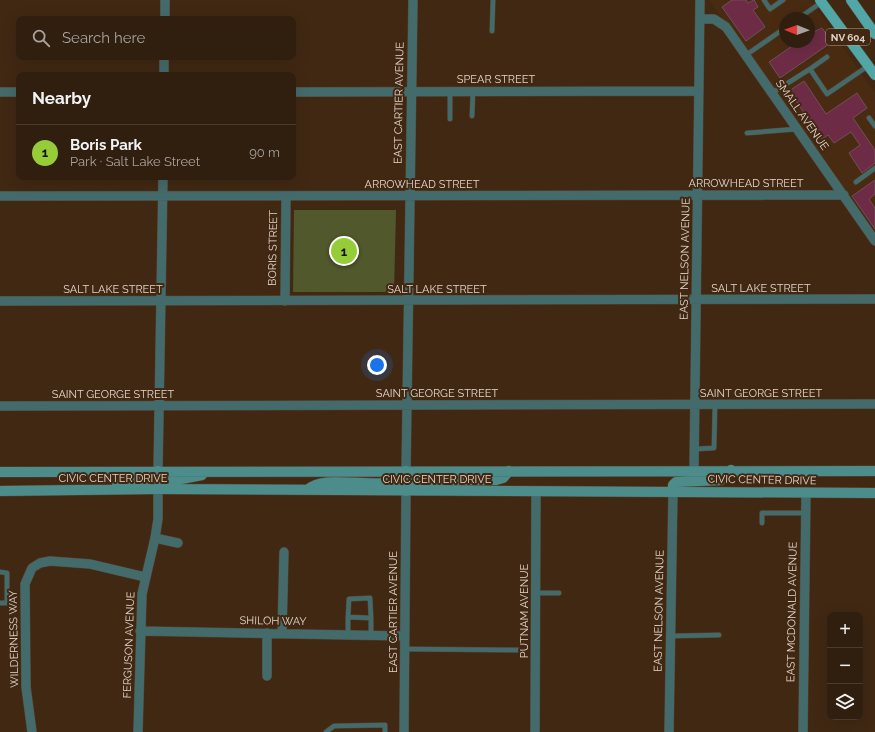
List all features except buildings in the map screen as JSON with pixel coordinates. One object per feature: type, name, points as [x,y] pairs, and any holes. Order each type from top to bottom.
[{"type":"main road","name":"NV 604","points":[[851,0],[875,33]]},
{"type":"main road","name":"NV 604","points":[[821,1],[875,75]]},
{"type":"main road","name":"CIVIC CENTER DRIVE","points":[[0,472],[694,470],[875,471]]},
{"type":"main road","points":[[672,491],[673,485],[676,482],[721,480],[731,470]]},
{"type":"main road","points":[[98,490],[136,481],[147,481],[157,475],[158,471]]},
{"type":"main road","points":[[158,489],[164,480],[176,480],[223,471]]},
{"type":"main road","points":[[307,490],[313,484],[389,482],[400,480],[405,478],[406,471]]},
{"type":"main road","points":[[406,491],[409,483],[414,481],[496,480],[503,478],[509,471]]},
{"type":"main road","name":"CIVIC CENTER DRIVE","points":[[0,491],[158,489],[875,493]]},
{"type":"street","points":[[165,0],[165,16]]},
{"type":"street","name":"EAST CARTIER AVENUE","points":[[406,471],[413,0]]},
{"type":"street","name":"EAST NELSON AVENUE","points":[[694,470],[700,0]]},
{"type":"street","name":"SMALL AVENUE","points":[[700,19],[714,19],[726,27],[875,241]]},
{"type":"street","points":[[164,60],[164,72]]},
{"type":"street","name":"SPEAR STREET","points":[[296,92],[699,91]]},
{"type":"street","points":[[0,92],[16,92]]},
{"type":"street","points":[[158,471],[162,180]]},
{"type":"street","name":"ARROWHEAD STREET","points":[[0,196],[844,195]]},
{"type":"street","name":"BORIS STREET","points":[[285,301],[286,196]]},
{"type":"street","name":"SALT LAKE STREET","points":[[0,302],[875,299]]},
{"type":"street","name":"SAINT GEORGE STREET","points":[[0,406],[875,404]]},
{"type":"street","name":"FERGUSON AVENUE","points":[[138,732],[142,594],[155,538],[158,518],[158,489]]},
{"type":"street","name":"EAST CARTIER AVENUE","points":[[404,732],[406,491]]},
{"type":"street","name":"PUTNAM AVENUE","points":[[535,732],[536,491]]},
{"type":"street","name":"EAST NELSON AVENUE","points":[[669,732],[672,491]]},
{"type":"street","name":"EAST MCDONALD AVENUE","points":[[802,732],[806,492]]},
{"type":"street","points":[[155,538],[178,543]]},
{"type":"street","points":[[282,633],[284,552]]},
{"type":"street","name":"WILDERNESS WAY","points":[[32,732],[26,687],[25,584],[32,568],[40,563],[50,561],[90,564],[145,577]]},
{"type":"street","name":"SHILOH WAY","points":[[140,631],[405,636]]},
{"type":"street","points":[[267,633],[267,676]]},
{"type":"lane","points":[[492,31],[493,0]]},
{"type":"lane","points":[[764,0],[770,9],[783,0]]},
{"type":"lane","points":[[807,12],[821,1]]},
{"type":"lane","points":[[746,55],[779,32]]},
{"type":"lane","points":[[772,93],[827,58]]},
{"type":"lane","points":[[810,69],[827,94],[868,66]]},
{"type":"lane","points":[[472,116],[473,91]]},
{"type":"lane","points":[[450,92],[450,119]]},
{"type":"lane","points":[[869,118],[875,126]]},
{"type":"lane","points":[[747,133],[797,129]]},
{"type":"lane","points":[[856,182],[875,168]]},
{"type":"lane","points":[[694,449],[714,448],[715,405]]},
{"type":"lane","points":[[762,523],[762,513],[806,513]]},
{"type":"lane","points":[[0,572],[7,573],[7,603],[0,603]]},
{"type":"lane","points":[[536,593],[559,593]]},
{"type":"lane","points":[[348,634],[349,599],[370,598],[371,635]]},
{"type":"lane","points":[[348,618],[371,618]]},
{"type":"lane","points":[[671,636],[719,635]]},
{"type":"lane","points":[[405,649],[518,650]]},
{"type":"lane","points":[[326,732],[334,726],[385,725],[385,732]]},
{"type":"shaded area","points":[[709,0],[810,0],[875,93],[875,233]]},
{"type":"green space","points":[[294,210],[396,210],[394,292],[293,292]]},
{"type":"place","name":"Boris Park","points":[[344,251]]}]
